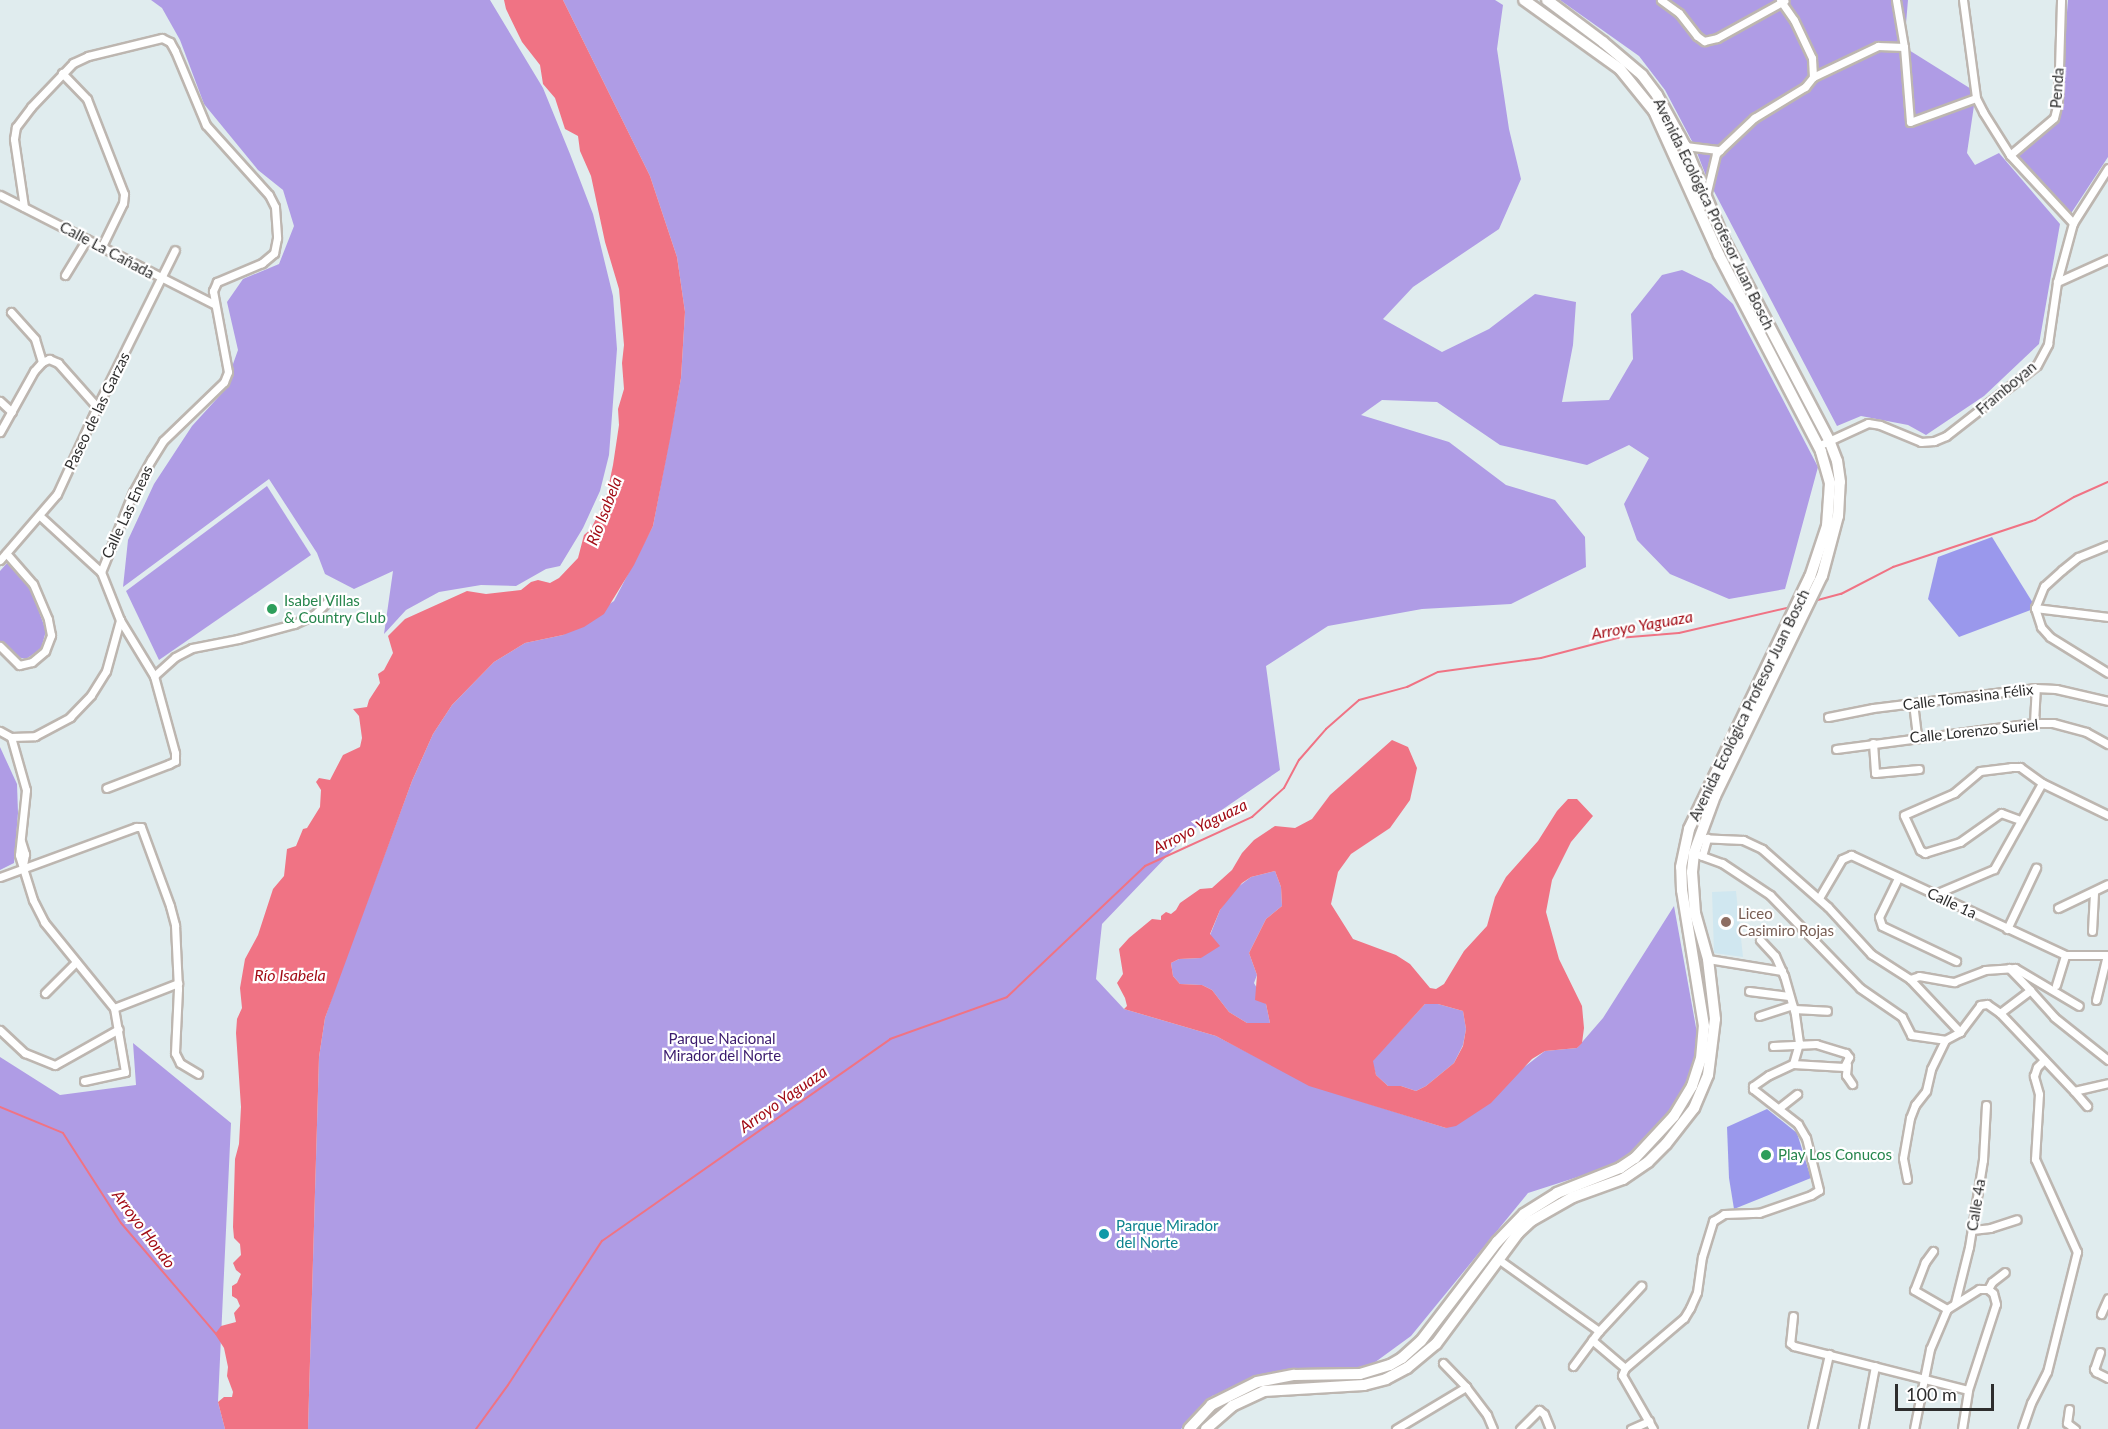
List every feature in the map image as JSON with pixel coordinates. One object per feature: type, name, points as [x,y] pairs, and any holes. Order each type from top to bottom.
[{"type":"street","name":"Avenida Ecológica Profesor Juan Bosch","points":[[1206,1429],[1232,1406],[1264,1391],[1364,1385],[1386,1379],[1407,1368],[1436,1344],[1498,1259],[1531,1221],[1556,1205],[1609,1186],[1634,1172],[1666,1144],[1683,1124],[1706,1083],[1714,1040],[1714,1001],[1708,959],[1695,913],[1692,872],[1715,796],[1771,669],[1781,636],[1816,576],[1830,511],[1827,466],[1719,255],[1654,111],[1620,69],[1524,0]]},
{"type":"street","name":"Avenida Ecológica Profesor Juan Bosch","points":[[1189,1429],[1211,1405],[1257,1382],[1294,1374],[1342,1376],[1360,1374],[1390,1365],[1402,1358],[1421,1341],[1497,1242],[1524,1214],[1557,1193],[1620,1168],[1635,1158],[1674,1116],[1692,1086],[1701,1059],[1704,1026],[1684,912],[1682,867],[1684,847],[1697,808],[1771,669],[1794,633],[1838,516],[1840,482],[1837,461],[1829,440],[1724,240],[1685,146],[1657,95],[1642,75],[1547,0]]},
{"type":"street","points":[[1661,0],[1679,13],[1696,36],[1704,41],[1717,38],[1782,1],[1812,58],[1813,77]]},
{"type":"street","points":[[1896,0],[1904,47],[1910,122],[1976,98]]},
{"type":"street","points":[[1963,0],[1976,98],[2010,155],[2073,224]]},
{"type":"street","name":"Penda","points":[[2010,155],[2054,118],[2058,102],[2061,0]]},
{"type":"street","points":[[24,207],[14,139],[16,127],[62,73],[88,56],[162,38],[170,42],[206,125],[269,195],[275,207],[277,230],[274,253],[262,262],[217,282],[213,291],[214,304]]},
{"type":"street","points":[[1706,196],[1716,154],[1754,118],[1805,87],[1813,77],[1878,46],[1904,47]]},
{"type":"street","points":[[62,73],[87,99],[124,194],[102,246]]},
{"type":"street","points":[[1685,146],[1720,150]]},
{"type":"street","name":"Framboyan","points":[[1818,446],[1868,423],[1880,425],[1921,442],[1946,436],[2037,365],[2048,344],[2057,282],[2073,224],[2108,168]]},
{"type":"street","name":"Calle La Cañada","points":[[0,195],[214,304]]},
{"type":"street","points":[[65,275],[87,239]]},
{"type":"street","name":"Paseo de las Garzas","points":[[0,560],[57,494],[97,407],[115,375],[175,250]]},
{"type":"street","points":[[2057,282],[2108,259]]},
{"type":"street","name":"Calle Las Eneas","points":[[101,572],[134,492],[151,460],[164,441],[224,382],[228,372],[214,304]]},
{"type":"street","points":[[11,312],[35,339],[42,362]]},
{"type":"street","points":[[0,432],[42,362],[49,359],[58,363],[97,407]]},
{"type":"street","points":[[0,401],[12,412]]},
{"type":"street","points":[[40,516],[101,572],[120,620],[154,676],[176,753],[175,761],[106,788]]},
{"type":"street","points":[[2108,544],[2078,557],[2062,570],[2044,586],[2037,597],[2035,608],[2041,627],[2050,637],[2108,673]]},
{"type":"street","points":[[0,646],[20,665],[32,662],[45,651],[51,635],[48,619],[33,584],[21,567],[6,553]]},
{"type":"street","points":[[154,676],[175,657],[192,648],[268,632],[294,624],[315,614],[328,601]]},
{"type":"street","points":[[2035,608],[2108,617]]},
{"type":"street","points":[[0,731],[11,737],[35,736],[70,717],[91,695],[106,671],[120,620]]},
{"type":"street","points":[[2034,723],[2036,688]]},
{"type":"street","name":"Calle Tomasina Félix","points":[[1828,717],[1913,703],[2036,688],[2056,689],[2108,701]]},
{"type":"street","points":[[1913,703],[1917,737]]},
{"type":"street","name":"Calle Lorenzo Suriel","points":[[1836,749],[2034,723],[2053,723],[2086,732],[2108,744]]},
{"type":"street","points":[[11,737],[26,790],[19,855],[23,867],[44,922],[114,1008],[125,1072],[84,1081]]},
{"type":"street","points":[[1873,743],[1872,773],[1919,770]]},
{"type":"street","points":[[2019,820],[2001,813],[1960,842],[1925,853],[1920,850],[1904,815],[1954,793],[1986,769],[2020,767],[2042,783],[2108,815]]},
{"type":"street","points":[[1933,895],[1994,869],[2019,820],[2042,783]]},
{"type":"street","points":[[0,877],[135,826],[141,827],[175,925],[178,983],[175,1053],[180,1063],[198,1074]]},
{"type":"street","points":[[1702,838],[1736,839],[1755,845],[1784,866],[1819,898],[1866,949],[1910,979],[1960,1032]]},
{"type":"street","points":[[1698,855],[1740,874],[1770,895],[1860,988],[1902,1017],[1911,1035],[1945,1040],[1960,1032],[1984,1003],[2000,1012],[2087,1106]]},
{"type":"street","name":"Calle 1a","points":[[1819,898],[1846,855],[1855,856],[1933,895],[2065,955],[2107,955]]},
{"type":"street","points":[[2007,929],[2036,868]]},
{"type":"street","points":[[1898,878],[1879,916],[1882,926],[1956,961]]},
{"type":"street","points":[[2058,908],[2108,884]]},
{"type":"street","points":[[2092,931],[2094,892]]},
{"type":"street","points":[[1760,939],[1775,956],[1793,1007],[1799,1043],[1793,1064]]},
{"type":"street","points":[[2056,985],[2065,955]]},
{"type":"street","points":[[2097,1000],[2107,955]]},
{"type":"street","points":[[1708,959],[1782,971]]},
{"type":"street","points":[[45,993],[76,962]]},
{"type":"street","points":[[1910,979],[1919,976],[1954,982],[1986,970],[2009,968],[2034,977],[2067,1001],[2079,1006]]},
{"type":"street","points":[[2009,968],[2054,1017],[2108,1060]]},
{"type":"street","points":[[114,1008],[178,983]]},
{"type":"street","points":[[2000,1012],[2031,990]]},
{"type":"street","points":[[1749,991],[1789,996]]},
{"type":"street","points":[[1759,1016],[1793,1007],[1827,1011]]},
{"type":"street","points":[[0,1030],[25,1053],[55,1065],[118,1029]]},
{"type":"street","points":[[1906,1179],[1903,1158],[1910,1118],[1915,1105],[1926,1091],[1931,1070],[1945,1040]]},
{"type":"street","points":[[1773,1046],[1799,1043],[1830,1047],[1846,1053],[1850,1057],[1846,1075],[1852,1084]]},
{"type":"street","points":[[2022,1429],[2031,1403],[2048,1372],[2077,1252],[2034,1159],[2039,1094],[2034,1076],[2037,1067],[2044,1060]]},
{"type":"street","points":[[1653,1429],[1622,1375],[1625,1368],[1684,1318],[1697,1292],[1701,1257],[1713,1221],[1724,1214],[1759,1213],[1811,1195],[1819,1190],[1806,1138],[1798,1124],[1764,1099],[1753,1086],[1793,1064],[1847,1065]]},
{"type":"street","points":[[2074,1091],[2108,1083]]},
{"type":"street","points":[[1779,1108],[1797,1094]]},
{"type":"street","name":"Calle 4a","points":[[1954,1303],[1964,1274],[1972,1230],[1983,1160],[1986,1105]]},
{"type":"street","points":[[1972,1230],[1990,1228],[2017,1219]]},
{"type":"street","points":[[1933,1251],[1921,1269],[1914,1290],[1947,1309]]},
{"type":"street","points":[[1498,1259],[1599,1331]]},
{"type":"street","points":[[1988,1289],[1992,1282],[2005,1272]]},
{"type":"street","points":[[1574,1366],[1599,1331],[1641,1286]]},
{"type":"street","points":[[1914,1429],[1930,1349],[1947,1309],[1979,1289],[1988,1289],[1993,1293],[1996,1304],[1968,1390],[1962,1429]]},
{"type":"street","points":[[2101,1314],[2107,1301]]},
{"type":"street","points":[[1793,1316],[1791,1344],[1968,1390]]},
{"type":"street","points":[[1593,1340],[1625,1368]]},
{"type":"street","points":[[2100,1352],[2096,1372],[2108,1378]]},
{"type":"street","points":[[1812,1429],[1829,1354]]},
{"type":"street","points":[[1443,1363],[1466,1387],[1493,1429]]},
{"type":"street","points":[[1863,1429],[1875,1366]]},
{"type":"street","points":[[1396,1429],[1466,1387]]},
{"type":"street","points":[[2069,1409],[2067,1423],[2075,1429]]},
{"type":"street","points":[[1520,1429],[1539,1410],[1544,1414],[1550,1429]]},
{"type":"street","points":[[1631,1429],[1649,1421]]},
{"type":"shaded area","points":[[1992,537],[2036,608],[1959,637],[1928,599],[1938,557]]},
{"type":"shaded area","name":"Liceo Casimiro Rojas","points":[[1736,891],[1743,957],[1714,953],[1712,892]]},
{"type":"shaded area","name":"Play Los Conucos","points":[[1767,1109],[1797,1133],[1811,1178],[1734,1209],[1729,1178],[1727,1127]]},
{"type":"green space","points":[[151,0],[490,0],[543,88],[593,214],[613,296],[617,349],[609,455],[600,491],[583,528],[560,566],[546,569],[516,586],[481,585],[439,592],[406,610],[384,634],[393,571],[354,589],[325,574],[317,553],[269,479],[123,587],[128,540],[154,484],[192,426],[223,392],[238,350],[227,302],[243,279],[279,264],[294,226],[283,190],[258,170],[204,104],[180,40],[162,8]]},
{"type":"green space","name":"Parque Nacional Mirador del Norte","points":[[563,0],[1495,0],[1503,5],[1497,49],[1509,129],[1521,179],[1499,229],[1413,287],[1383,319],[1442,352],[1489,329],[1535,294],[1576,302],[1573,345],[1562,402],[1609,400],[1633,359],[1631,314],[1662,275],[1682,270],[1711,284],[1733,304],[1818,467],[1785,589],[1729,599],[1670,574],[1637,540],[1624,504],[1649,458],[1629,445],[1587,465],[1500,445],[1437,402],[1382,400],[1361,415],[1449,442],[1506,485],[1555,500],[1585,537],[1586,567],[1511,604],[1422,609],[1328,626],[1266,666],[1280,770],[1191,831],[1102,924],[1096,979],[1124,1009],[1216,1036],[1268,1063],[1341,1095],[1446,1128],[1545,1051],[1577,1048],[1603,1018],[1674,906],[1697,1033],[1694,1068],[1673,1113],[1618,1164],[1528,1193],[1411,1336],[1363,1371],[1274,1376],[1212,1396],[1181,1429],[308,1429],[319,1057],[325,1018],[339,977],[412,781],[433,734],[452,705],[494,662],[525,643],[563,635],[614,601],[653,526],[681,378],[685,312],[677,257],[650,176]]},
{"type":"green space","points":[[1560,0],[1908,0],[1904,47],[1976,92],[1967,153],[1975,165],[1999,153],[2060,224],[2039,344],[1984,396],[1926,435],[1908,425],[1861,416],[1837,426],[1706,176],[1694,145],[1665,90],[1639,56]]},
{"type":"green space","points":[[2068,0],[2108,0],[2108,157],[2068,218],[2013,158],[2058,121]]},
{"type":"green space","points":[[267,486],[311,555],[159,660],[126,591]]},
{"type":"green space","points":[[8,562],[30,586],[46,631],[41,649],[26,659],[17,657],[0,641],[0,571]]},
{"type":"green space","points":[[0,747],[17,784],[18,813],[14,863],[0,870]]},
{"type":"green space","points":[[1275,871],[1281,887],[1282,906],[1266,919],[1249,953],[1257,975],[1254,983],[1266,1004],[1270,1023],[1247,1023],[1229,1012],[1212,990],[1202,985],[1180,984],[1173,976],[1171,963],[1179,959],[1201,958],[1220,910],[1234,890],[1251,877]]},
{"type":"green space","points":[[1425,1004],[1438,1004],[1463,1011],[1466,1029],[1463,1045],[1454,1063],[1426,1086],[1416,1091],[1401,1086],[1388,1086],[1376,1075],[1372,1061]]},
{"type":"green space","points":[[133,1043],[231,1123],[218,1402],[225,1429],[0,1429],[0,1057],[60,1095],[136,1085]]},
{"type":"water","name":"Río Isabela","points":[[504,0],[563,0],[650,176],[677,257],[685,312],[681,378],[671,434],[653,526],[634,565],[604,614],[584,627],[563,635],[525,643],[494,662],[452,705],[433,734],[412,781],[325,1018],[319,1057],[308,1429],[225,1429],[218,1402],[224,1397],[232,1397],[233,1392],[227,1376],[228,1367],[224,1348],[215,1334],[221,1326],[236,1322],[234,1313],[240,1306],[237,1299],[232,1296],[232,1286],[237,1283],[241,1274],[233,1263],[241,1255],[240,1244],[234,1238],[233,1227],[235,1159],[239,1144],[241,1107],[236,1033],[237,1019],[242,1008],[240,988],[245,959],[258,935],[273,889],[284,876],[287,849],[296,846],[303,829],[307,828],[320,807],[321,790],[316,782],[319,778],[330,780],[343,755],[360,747],[362,738],[359,716],[353,709],[367,707],[380,683],[378,674],[384,670],[393,653],[388,636],[405,619],[467,591],[486,594],[521,590],[531,582],[538,580],[550,583],[559,578],[578,558],[584,535],[591,529],[606,498],[613,465],[619,425],[618,409],[624,389],[622,363],[624,345],[619,289],[605,242],[591,176],[580,151],[578,136],[565,129],[555,98],[543,84],[540,65],[522,42]]},
{"type":"water","points":[[1392,740],[1408,747],[1417,768],[1410,800],[1390,828],[1351,854],[1338,872],[1331,904],[1353,939],[1396,955],[1410,964],[1430,988],[1436,989],[1444,984],[1464,951],[1487,926],[1495,897],[1506,877],[1538,841],[1557,811],[1568,799],[1577,799],[1593,816],[1571,842],[1552,880],[1546,912],[1559,959],[1582,1006],[1584,1028],[1582,1043],[1577,1048],[1545,1051],[1532,1059],[1491,1103],[1456,1126],[1446,1128],[1309,1086],[1216,1036],[1124,1009],[1127,1006],[1125,998],[1117,983],[1123,974],[1119,949],[1129,938],[1152,919],[1161,920],[1161,916],[1166,912],[1171,914],[1180,903],[1200,889],[1212,888],[1232,870],[1242,853],[1254,840],[1275,826],[1295,828],[1312,819],[1330,795]],"holes":[[[1275,871],[1281,887],[1282,906],[1266,919],[1249,953],[1257,975],[1255,1000],[1266,1004],[1270,1023],[1247,1023],[1229,1012],[1212,990],[1202,985],[1180,984],[1173,976],[1171,963],[1179,959],[1201,958],[1220,946],[1210,934],[1220,910],[1242,883],[1251,877]],[[1425,1004],[1438,1004],[1463,1011],[1466,1029],[1463,1046],[1454,1063],[1426,1086],[1416,1091],[1401,1086],[1388,1086],[1376,1075],[1373,1061]]]},
{"type":"waterway","name":"Arroyo Yaguaza","points":[[1814,601],[1841,594],[1893,567],[2035,520],[2074,497],[2108,482]]},
{"type":"waterway","name":"Arroyo Yaguaza","points":[[476,1429],[508,1385],[602,1241],[890,1039],[1007,997],[1145,866],[1252,817],[1284,788],[1299,760],[1326,729],[1359,700],[1407,687],[1438,672],[1541,658],[1618,638],[1679,633],[1791,607]]},
{"type":"waterway","name":"Arroyo Hondo","points":[[0,1107],[63,1133],[121,1223],[216,1334]]},
{"type":"place","name":"Isabel Villas & Country Club","points":[[272,609]]},
{"type":"place","name":"Liceo Casimiro Rojas","points":[[1726,922]]},
{"type":"place","name":"Play Los Conucos","points":[[1766,1155]]},
{"type":"place","name":"Parque Mirador del Norte","points":[[1104,1234]]}]
